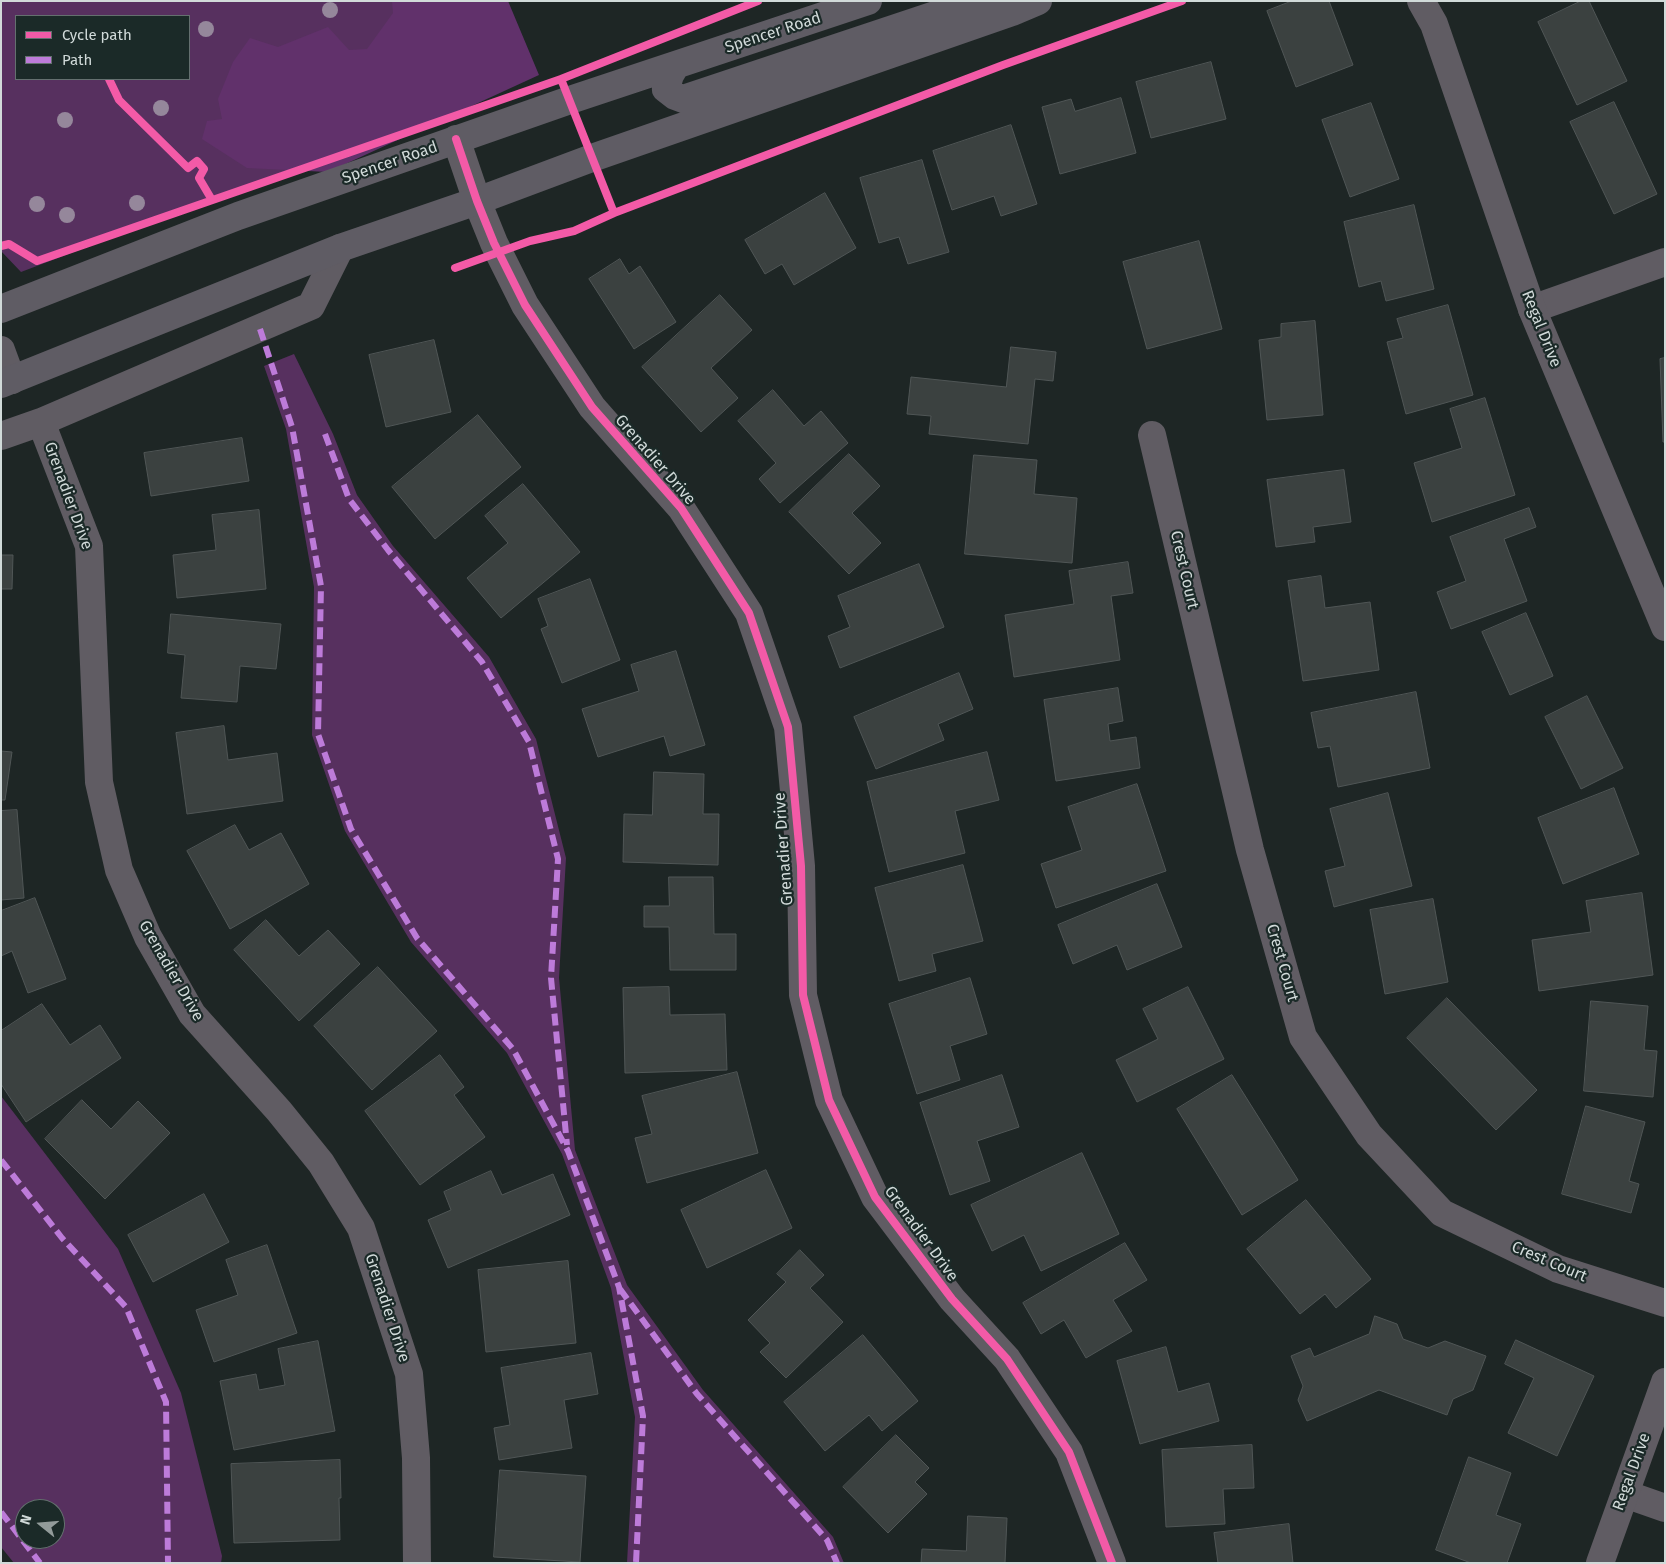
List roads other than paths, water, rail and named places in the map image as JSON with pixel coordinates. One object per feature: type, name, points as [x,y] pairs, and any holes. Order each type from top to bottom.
[{"type":"main road","name":"Spencer Road","points":[[1,309],[238,216],[456,139],[868,1]]},
{"type":"main road","points":[[6,382],[340,248],[1012,12],[1038,1]]},
{"type":"main road","points":[[676,65],[670,75],[666,89],[683,99],[968,4],[1012,12]]},
{"type":"street","name":"Regal Drive","points":[[1428,9],[1532,309],[1665,627]]},
{"type":"street","name":"Grenadier Drive","points":[[456,139],[477,201],[498,253],[525,305],[592,407],[681,508],[749,613],[788,727],[802,866],[803,995],[830,1100],[875,1197],[952,1299],[1007,1359],[1069,1452],[1112,1563]]},
{"type":"street","points":[[1,436],[40,422],[311,306],[340,248]]},
{"type":"street","points":[[1532,309],[1665,262]]},
{"type":"street","points":[[1,350],[6,382]]},
{"type":"street","name":"Grenadier Drive","points":[[40,422],[89,546],[99,782],[119,870],[148,937],[192,1014],[279,1111],[321,1163],[361,1228],[409,1374],[416,1458],[417,1563]]},
{"type":"street","name":"Crest Court","points":[[1152,435],[1250,850],[1303,1038],[1369,1134],[1442,1213],[1558,1269],[1665,1303]]},
{"type":"street","name":"Regal Drive","points":[[1600,1563],[1665,1382]]},
{"type":"street","points":[[1625,1494],[1665,1508]]}]
